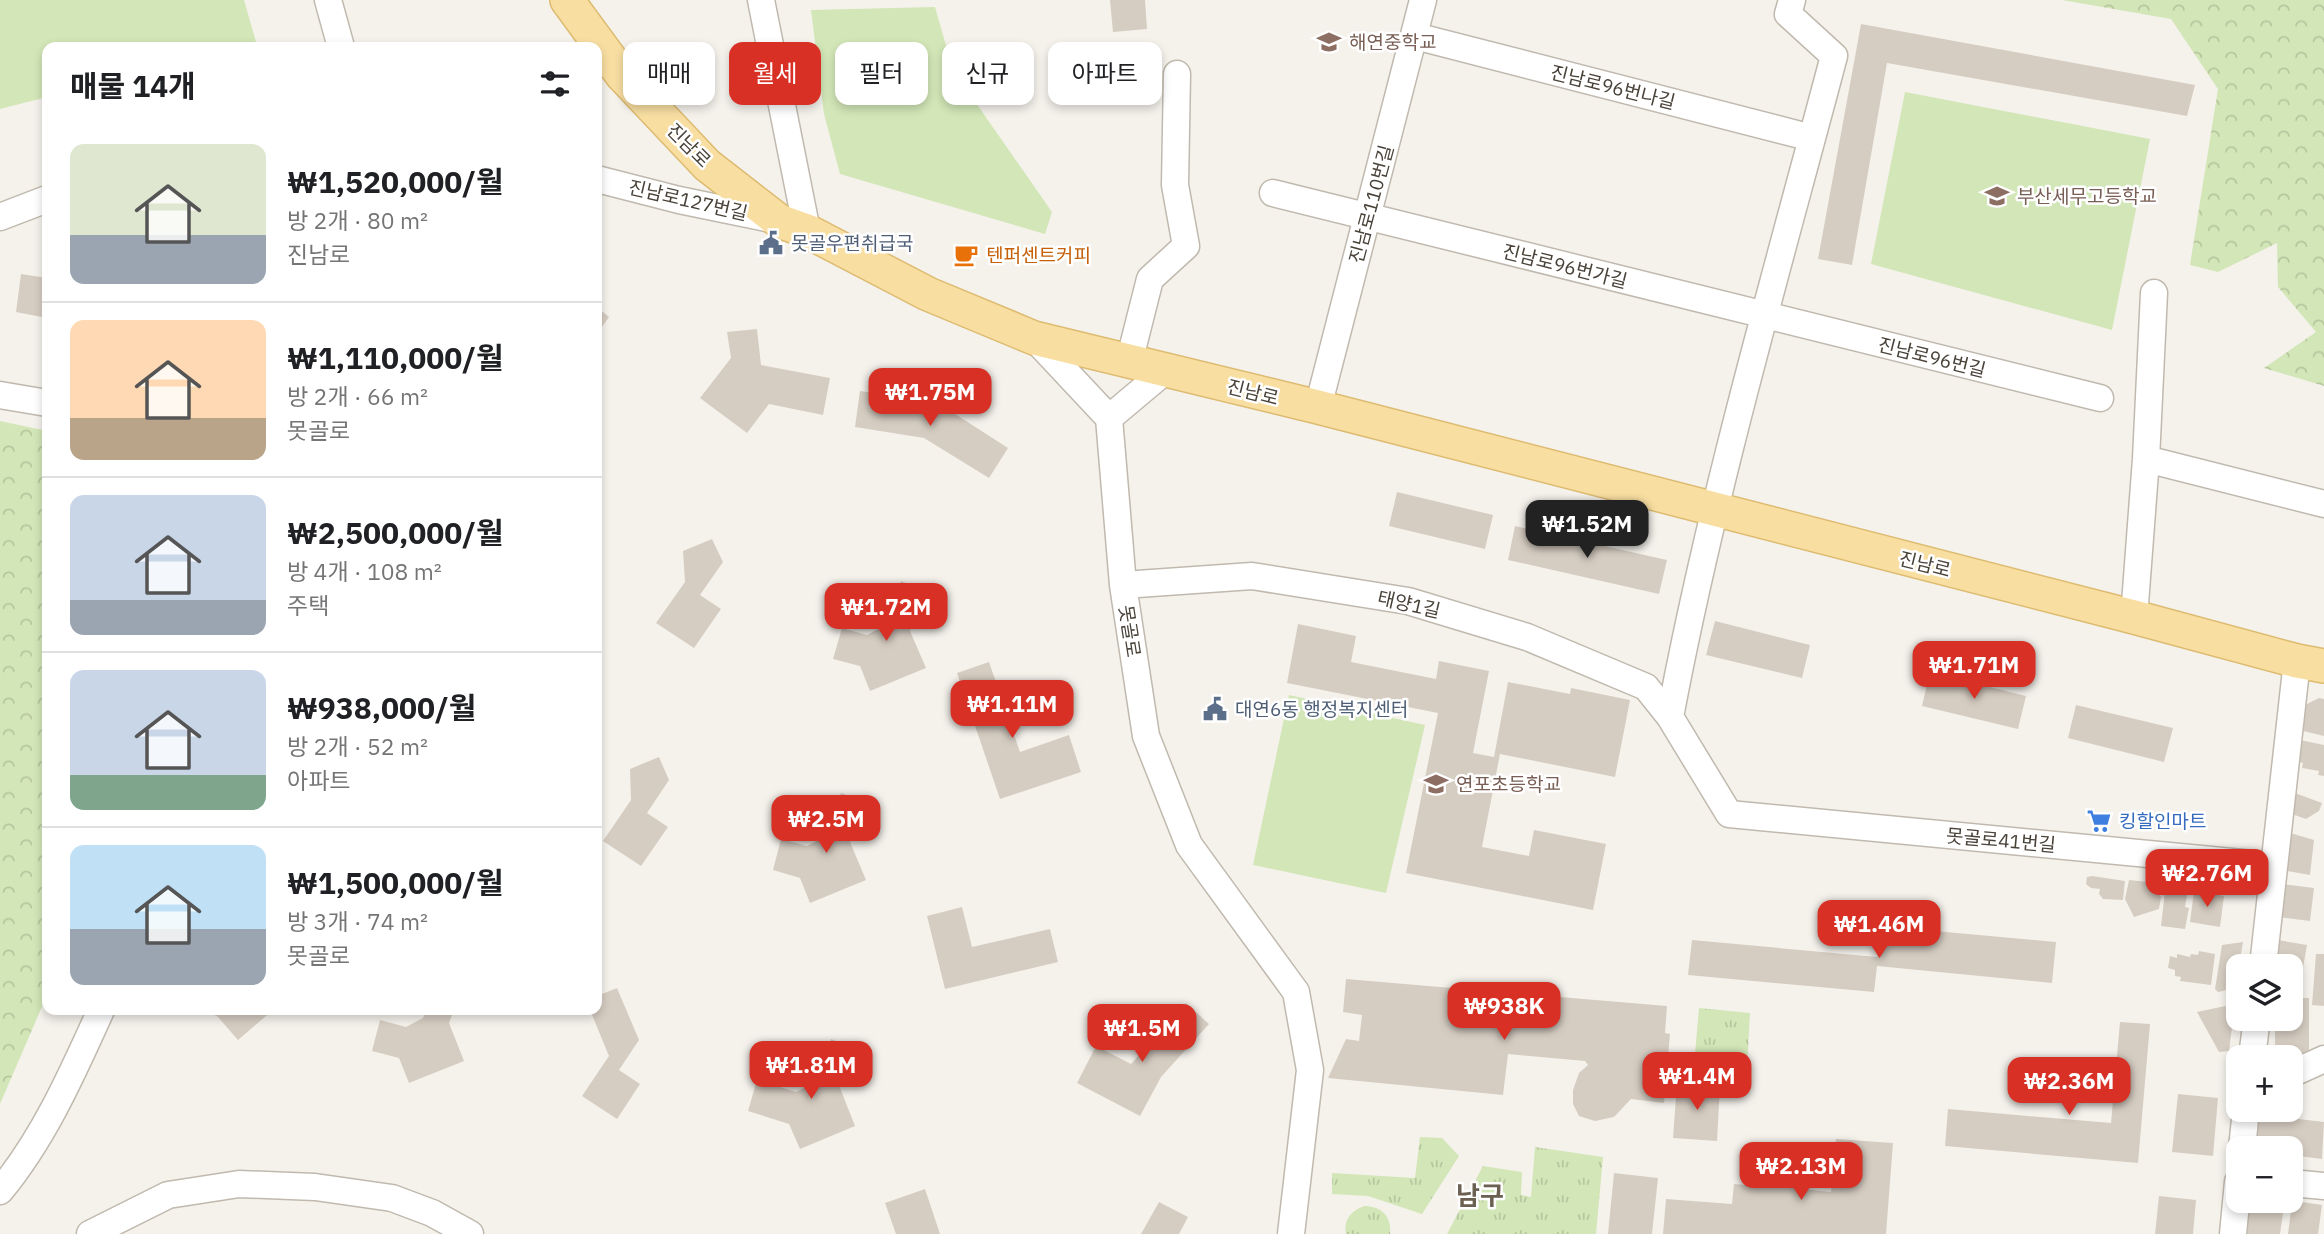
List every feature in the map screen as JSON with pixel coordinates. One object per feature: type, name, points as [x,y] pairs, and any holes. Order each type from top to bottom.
[{"type":"main road","name":"진남로","points":[[567,0],[598,42]]},
{"type":"main road","name":"진남로","points":[[602,48],[622,75],[707,164],[793,226],[928,294],[1034,338],[1318,408],[2310,663]]},
{"type":"street","points":[[328,0],[340,42]]},
{"type":"street","points":[[761,0],[793,226]]},
{"type":"street","name":"진남로110번길","points":[[1318,408],[1423,0]]},
{"type":"street","points":[[1671,717],[1715,511],[1763,316],[1834,56],[1788,14],[1792,0]]},
{"type":"street","name":"진남로96번나길","points":[[1415,36],[1812,138]]},
{"type":"street","points":[[1129,362],[1150,279],[1186,246],[1175,185],[1177,74]]},
{"type":"street","name":"진남로127번길","points":[[602,180],[793,226]]},
{"type":"street","name":"진남로96번가길","points":[[1273,193],[1763,316]]},
{"type":"street","points":[[0,216],[42,201]]},
{"type":"street","points":[[2134,617],[2146,459],[2154,293]]},
{"type":"street","name":"진남로96번길","points":[[1763,316],[2100,398]]},
{"type":"street","points":[[1034,338],[1109,418],[1164,371]]},
{"type":"street","points":[[0,395],[42,402]]},
{"type":"street","name":"못골로","points":[[1109,418],[1123,585],[1146,736],[1189,845],[1296,992],[1310,1070],[1291,1234]]},
{"type":"street","points":[[2146,459],[2324,504]]},
{"type":"street","name":"태양1길","points":[[1123,585],[1252,576],[1408,601],[1527,637],[1646,687],[1671,717]]},
{"type":"street","points":[[2264,954],[2274,866],[2310,663]]},
{"type":"street","name":"못골로41번길","points":[[1671,717],[1729,814],[2274,866]]},
{"type":"street","points":[[0,1191],[18,1169],[70,1078],[99,1015]]},
{"type":"street","points":[[2303,1069],[2324,1059]]},
{"type":"street","points":[[90,1234],[169,1195],[239,1184],[315,1187],[392,1198],[432,1213],[470,1234]]},
{"type":"street","points":[[2303,1184],[2324,1186]]},
{"type":"street","points":[[2233,1234],[2235,1213]]},
{"type":"green space","points":[[0,0],[244,0],[256,42],[42,42],[42,98],[0,109]]},
{"type":"green space","points":[[2062,0],[2324,0],[2324,386],[2264,368],[2316,332],[2278,287],[2277,243],[2218,272],[2190,265],[2218,89],[2171,19]]},
{"type":"green space","points":[[935,7],[945,42],[942,42],[942,105],[977,105],[1052,212],[1045,234],[840,174],[824,114],[821,42],[815,42],[811,10]]},
{"type":"green space","points":[[1905,92],[2150,139],[2112,330],[1871,264]]},
{"type":"green space","points":[[0,421],[42,430],[42,1007],[0,1104]]},
{"type":"green space","points":[[1289,695],[1425,725],[1386,893],[1253,865]]},
{"type":"green space","points":[[1699,1008],[1750,1013],[1747,1068],[1694,1065]]},
{"type":"green space","points":[[1420,1137],[1442,1138],[1459,1156],[1422,1214],[1368,1196],[1332,1194],[1332,1173],[1415,1178]]},
{"type":"green space","points":[[1535,1147],[1603,1157],[1596,1234],[1447,1234],[1483,1166],[1522,1172],[1521,1195],[1531,1197]]},
{"type":"green space","points":[[1364,1206],[1384,1213],[1389,1222],[1390,1234],[1346,1234],[1349,1217]]},
{"type":"building","points":[[1110,0],[1145,0],[1147,29],[1113,32]]},
{"type":"building","points":[[1861,24],[2195,85],[2187,116],[1887,63],[1852,265],[1818,259]]},
{"type":"building","points":[[21,274],[42,277],[42,317],[16,312]]},
{"type":"building","points":[[602,311],[609,317],[602,327]]},
{"type":"building","points":[[757,329],[761,365],[830,378],[823,415],[769,404],[747,433],[700,398],[731,358],[727,332]]},
{"type":"building","points":[[860,391],[935,401],[1008,448],[989,478],[924,438],[855,427]]},
{"type":"building","points":[[1397,492],[1493,515],[1485,549],[1389,526]]},
{"type":"building","points":[[1515,526],[1667,560],[1659,594],[1508,560]]},
{"type":"building","points":[[712,539],[723,562],[700,595],[721,609],[694,648],[656,623],[685,582],[683,551]]},
{"type":"building","points":[[901,581],[925,591],[910,631],[926,668],[870,691],[860,666],[833,659],[842,628],[867,635],[884,626]]},
{"type":"building","points":[[1715,621],[1810,645],[1802,678],[1706,655]]},
{"type":"building","points":[[1298,624],[1356,636],[1351,662],[1436,679],[1439,661],[1489,671],[1473,753],[1494,757],[1508,682],[1570,694],[1571,688],[1630,700],[1615,777],[1500,754],[1482,847],[1529,856],[1534,830],[1606,844],[1593,910],[1406,873],[1438,713],[1287,683]]},
{"type":"building","points":[[989,662],[1020,752],[1069,735],[1081,772],[1000,799],[957,673]]},
{"type":"building","points":[[1930,672],[2026,696],[2018,729],[1922,706]]},
{"type":"building","points":[[2319,698],[2324,699],[2324,736],[2299,730],[2305,705]]},
{"type":"building","points":[[2076,705],[2173,728],[2164,762],[2068,738]]},
{"type":"building","points":[[2300,740],[2324,745],[2324,776],[2318,775],[2319,771],[2302,768],[2303,763],[2296,761]]},
{"type":"building","points":[[659,757],[669,780],[647,813],[668,827],[641,866],[603,841],[631,800],[630,769]]},
{"type":"building","points":[[841,793],[865,802],[850,842],[866,880],[810,903],[800,878],[773,870],[781,839],[807,846],[824,837]]},
{"type":"building","points":[[2295,793],[2322,803],[2319,811],[2306,819],[2289,813]]},
{"type":"building","points":[[2287,832],[2314,840],[2310,875],[2282,870]]},
{"type":"building","points":[[2087,877],[2125,881],[2123,900],[2103,899],[2099,894],[2100,889],[2086,884]]},
{"type":"building","points":[[2129,880],[2148,882],[2161,897],[2159,909],[2134,917],[2125,899]]},
{"type":"building","points":[[2166,883],[2188,889],[2185,907],[2189,908],[2185,929],[2161,926]]},
{"type":"building","points":[[2283,884],[2314,888],[2310,921],[2278,917]]},
{"type":"building","points":[[2194,891],[2224,896],[2220,927],[2190,922]]},
{"type":"building","points":[[962,907],[972,947],[1050,929],[1058,962],[945,989],[927,916]]},
{"type":"building","points":[[1880,926],[2056,942],[2052,983],[1877,966],[1874,992],[1688,975],[1692,940],[1877,957]]},
{"type":"building","points":[[2278,940],[2307,945],[2303,968],[2303,954],[2276,954]]},
{"type":"building","points":[[2243,942],[2241,954],[2226,954],[2226,990],[2218,992],[2215,989],[2222,945]]},
{"type":"building","points":[[2199,951],[2215,954],[2211,985],[2180,981],[2181,977],[2175,976],[2175,970],[2168,968],[2170,956],[2177,958],[2177,954],[2190,957],[2191,954],[2198,955]]},
{"type":"building","points":[[2316,954],[2324,954],[2324,1006],[2312,1005]]},
{"type":"building","points":[[1346,979],[1667,1006],[1665,1033],[1670,1034],[1664,1103],[1631,1099],[1614,1117],[1595,1121],[1579,1116],[1573,1104],[1573,1090],[1579,1073],[1588,1065],[1585,1061],[1508,1054],[1503,1095],[1328,1078],[1346,1039],[1359,1041],[1362,1015],[1343,1012]]},
{"type":"building","points":[[617,988],[639,1040],[619,1070],[640,1084],[617,1119],[582,1096],[609,1056],[592,1015],[602,1015],[602,994]]},
{"type":"building","points":[[2303,998],[2309,998],[2309,1054],[2303,1054],[2303,1045],[2275,1045],[2275,1031],[2303,1031]]},
{"type":"building","points":[[1186,1003],[1209,1024],[1161,1077],[1140,1116],[1077,1083],[1096,1046],[1131,1064]]},
{"type":"building","points":[[2226,1006],[2226,1031],[2232,1031],[2226,1051],[2219,1052],[2197,1012]]},
{"type":"building","points":[[214,1015],[267,1015],[238,1040]]},
{"type":"building","points":[[424,1015],[452,1015],[449,1023],[464,1061],[409,1083],[399,1058],[372,1051],[380,1020],[406,1027]]},
{"type":"building","points":[[2120,1022],[2150,1024],[2138,1163],[1945,1146],[1948,1109],[2111,1123]]},
{"type":"building","points":[[831,1039],[855,1049],[840,1088],[855,1126],[800,1149],[789,1124],[748,1111],[757,1080],[796,1092],[814,1083]]},
{"type":"building","points":[[1677,1083],[1720,1086],[1717,1141],[1673,1138]]},
{"type":"building","points":[[2178,1094],[2218,1098],[2213,1156],[2172,1152]]},
{"type":"building","points":[[2303,1119],[2324,1122],[2322,1159],[2303,1157],[2303,1136],[2255,1136],[2257,1122],[2303,1122]]},
{"type":"building","points":[[1836,1139],[1893,1143],[1886,1234],[1663,1234],[1666,1199],[1732,1204],[1734,1184],[1779,1188],[1789,1180],[1797,1182],[1802,1189],[1831,1192]]},
{"type":"building","points":[[1614,1173],[1658,1178],[1652,1234],[1608,1234]]},
{"type":"building","points":[[925,1189],[940,1234],[896,1234],[885,1203]]},
{"type":"building","points":[[2159,1196],[2196,1200],[2193,1234],[2155,1234]]},
{"type":"building","points":[[1159,1202],[1188,1217],[1179,1234],[1141,1234]]},
{"type":"building","points":[[2303,1202],[2322,1205],[2318,1234],[2288,1234],[2291,1213],[2303,1213]]},
{"type":"building","points":[[2246,1213],[2283,1213],[2280,1234],[2244,1234]]},
{"type":"place","name":"해연중학교","points":[[1329,42]]},
{"type":"place","name":"부산세무고등학교","points":[[1997,196]]},
{"type":"place","name":"못골우편취급국","points":[[771,243]]},
{"type":"place","name":"텐퍼센트커피","points":[[966,255]]},
{"type":"place","name":"대연6동 행정복지센터","points":[[1215,709]]},
{"type":"place","name":"연포초등학교","points":[[1436,784]]},
{"type":"place","name":"킹할인마트","points":[[2099,821]]},
{"type":"district","name":"남구","points":[[1480,1195]]}]
